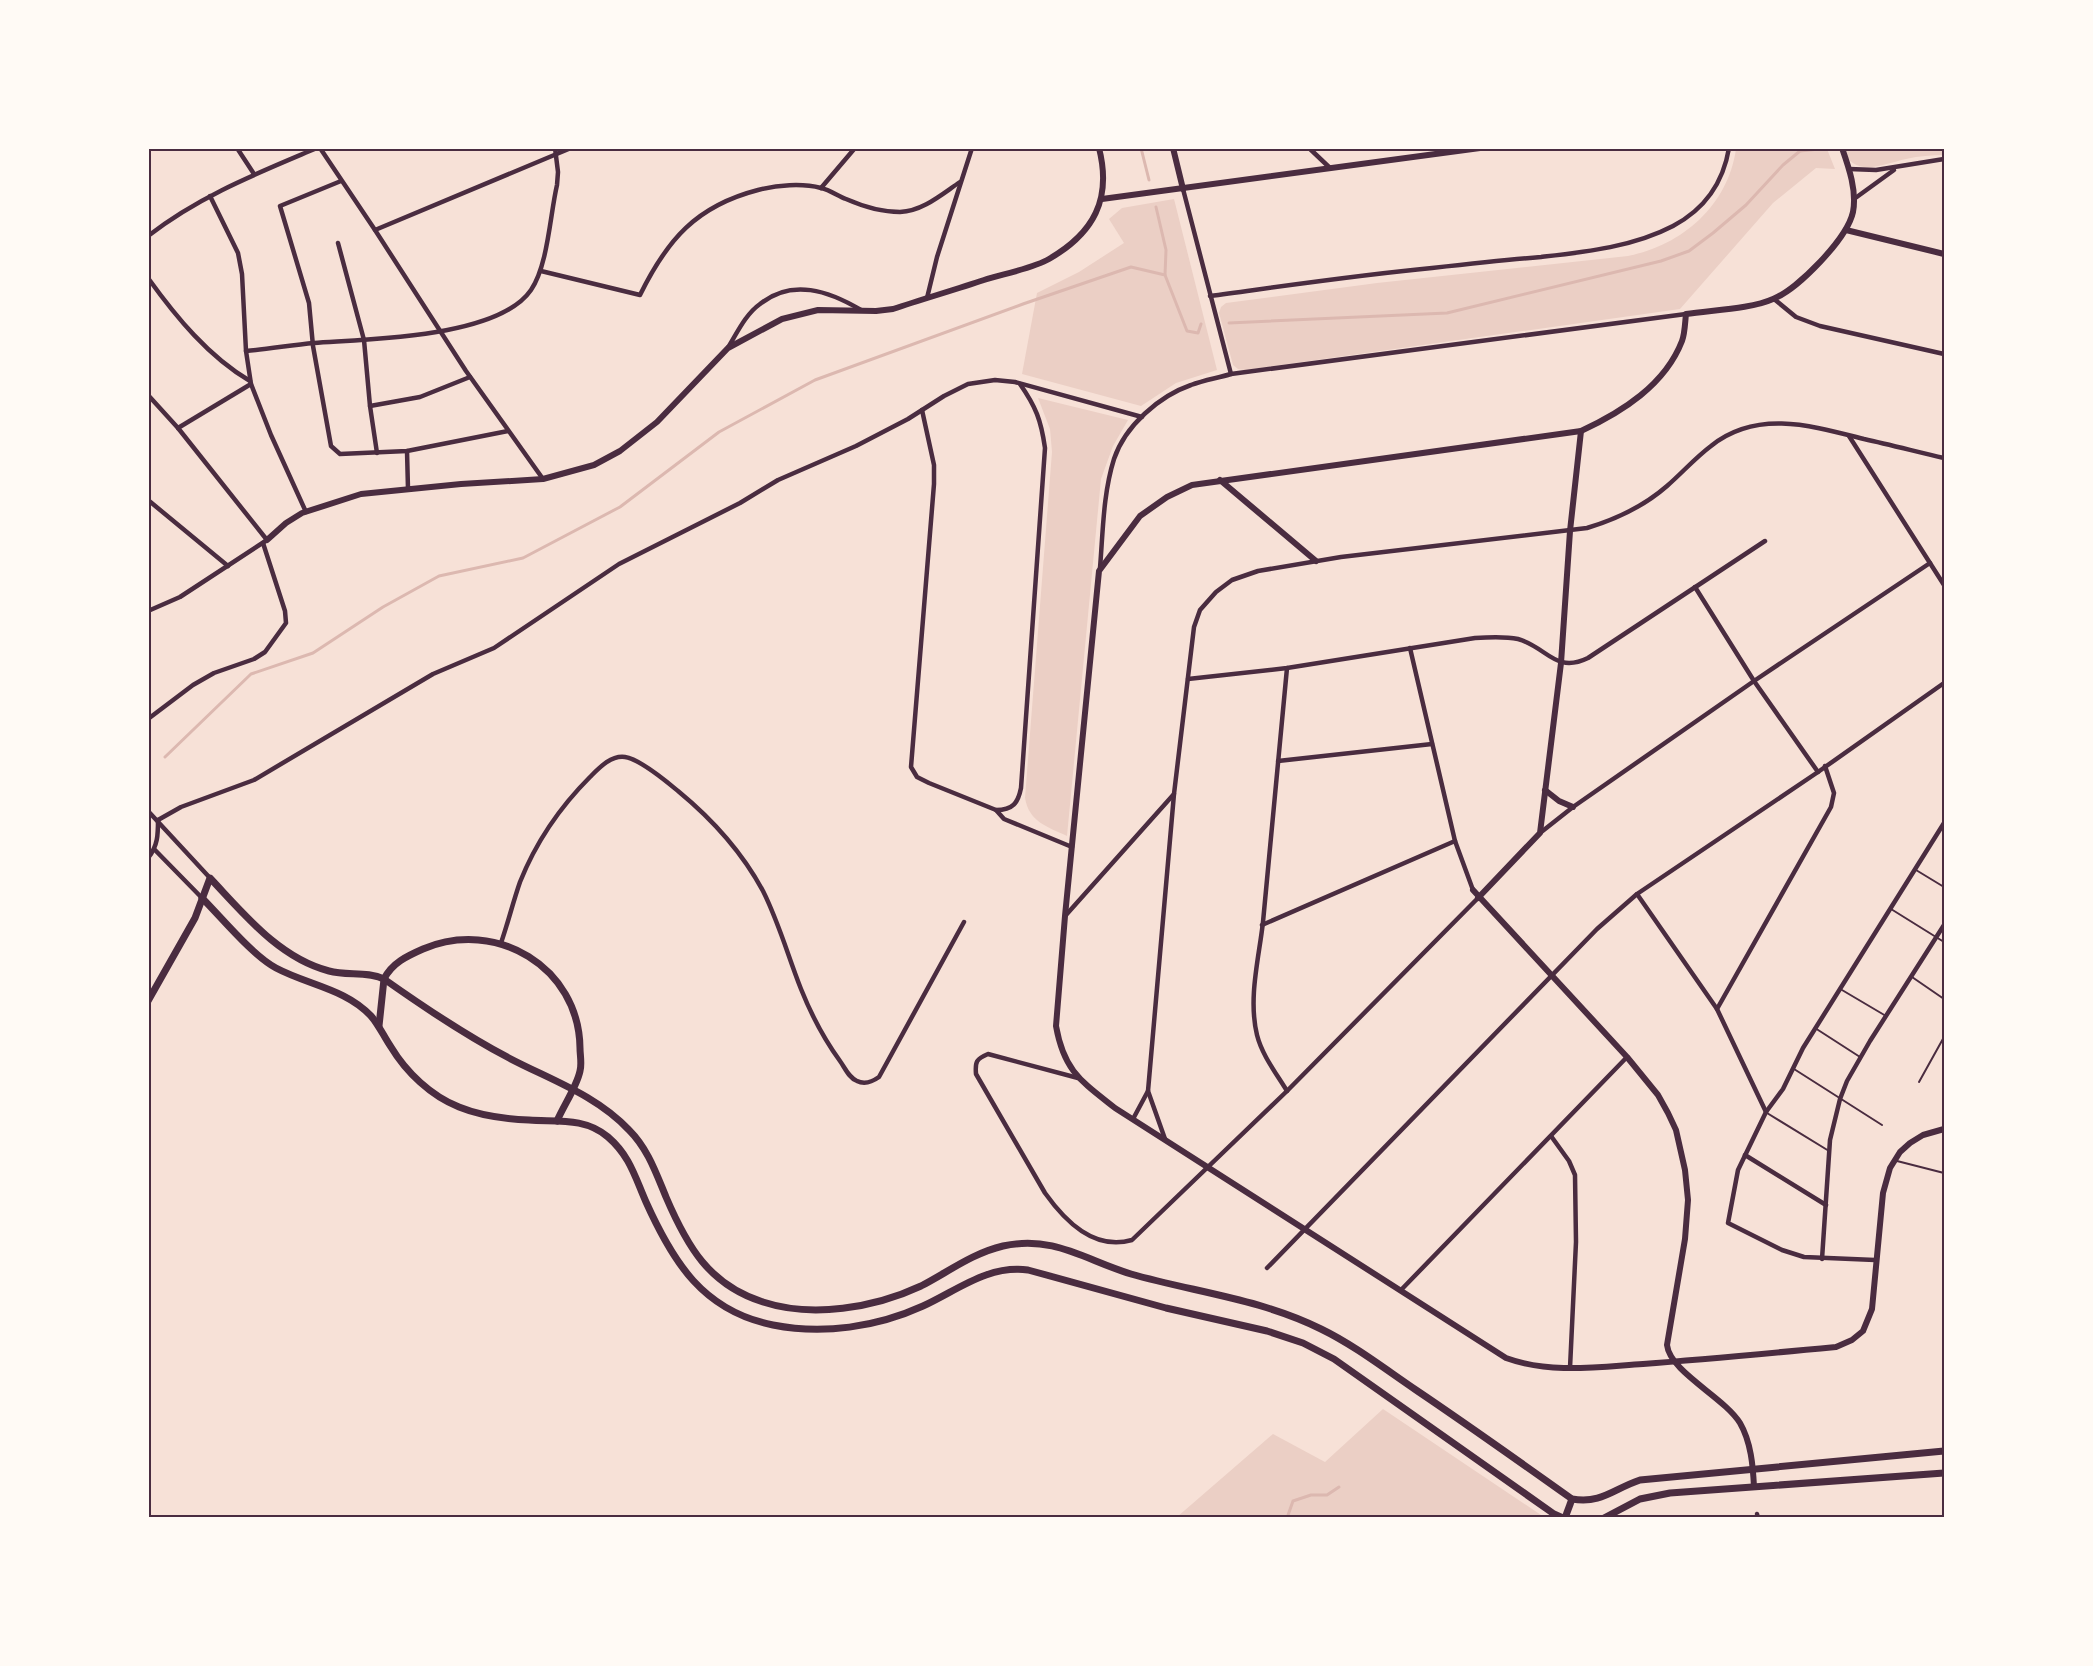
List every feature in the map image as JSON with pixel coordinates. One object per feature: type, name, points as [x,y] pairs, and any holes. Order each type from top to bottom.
[{"type":"main road","points":[[148,1001],[195,918],[210,878],[252,923],[293,955],[330,972],[372,975],[384,979],[467,1036],[572,1089],[608,1110],[634,1135],[650,1159],[692,1249],[720,1280],[746,1296],[766,1303],[804,1309],[835,1309],[876,1302],[919,1287],[978,1254],[1002,1246],[1029,1243],[1063,1248],[1128,1273],[1244,1301],[1319,1328],[1392,1373],[1572,1498],[1592,1501],[1640,1480],[1944,1451]]},
{"type":"main road","points":[[202,898],[265,961],[297,978],[350,999],[372,1017],[405,1068],[422,1083],[458,1107],[491,1116],[573,1121],[606,1135],[621,1150],[632,1166],[652,1215],[682,1268],[712,1300],[733,1312],[776,1325],[833,1328],[861,1326],[906,1314],[981,1275],[1015,1268],[1028,1270],[1166,1308],[1267,1330],[1303,1343],[1334,1359],[1554,1514],[1564,1518],[1572,1498]]},
{"type":"main road","points":[[379,1026],[384,979],[393,966],[400,961],[436,944],[455,939],[479,939],[501,943],[522,952],[539,964],[566,996],[575,1015],[580,1035],[580,1071],[557,1120]]},
{"type":"main road","points":[[1604,1518],[1640,1499],[1670,1493],[1944,1473]]},
{"type":"street","points":[[237,148],[254,174]]},
{"type":"street","points":[[148,236],[190,206],[254,174],[318,148],[375,230],[470,376],[543,479]]},
{"type":"street","points":[[375,230],[556,151],[571,148]]},
{"type":"street","points":[[821,188],[855,148]]},
{"type":"street","points":[[926,298],[972,148]]},
{"type":"street","points":[[728,348],[782,319],[799,313],[818,310],[893,309],[1048,259],[1083,234],[1095,217],[1102,199],[1104,182],[1099,148]]},
{"type":"street","points":[[1173,148],[1231,374]]},
{"type":"street","points":[[1309,148],[1330,168]]},
{"type":"street","points":[[1102,199],[1480,148]]},
{"type":"street","points":[[1210,296],[1380,273],[1617,246],[1674,226],[1703,205],[1714,193],[1721,178],[1729,148]]},
{"type":"street","points":[[1842,148],[1849,169],[1854,199],[1853,213],[1846,230],[1811,271],[1774,299],[1686,314],[1231,374],[1191,385],[1168,396],[1142,417],[1128,434],[1115,457],[1105,507],[1056,1026],[1066,1061],[1078,1078],[1115,1108],[1506,1358],[1524,1365],[1542,1368],[1673,1362],[1836,1347],[1852,1340],[1863,1331],[1872,1309],[1883,1192],[1894,1160],[1910,1143],[1923,1135],[1944,1129]]},
{"type":"street","points":[[246,351],[441,332],[487,319],[518,305],[531,290],[541,271],[557,185],[556,151]]},
{"type":"street","points":[[1849,169],[1866,171],[1896,168],[1944,159]]},
{"type":"street","points":[[1854,199],[1896,168]]},
{"type":"street","points":[[341,181],[280,206],[309,303],[313,343],[331,446],[340,454],[407,451],[508,431]]},
{"type":"street","points":[[541,271],[640,295],[651,272],[668,246],[700,214],[734,196],[768,187],[821,188],[857,204],[900,212],[926,205],[960,182]]},
{"type":"street","points":[[210,196],[238,253],[242,274],[250,382],[306,512]]},
{"type":"street","points":[[1846,230],[1944,254]]},
{"type":"street","points":[[338,243],[364,340],[377,453]]},
{"type":"street","points":[[148,278],[165,302],[204,345],[250,382]]},
{"type":"street","points":[[148,611],[180,597],[265,542],[286,523],[306,512],[361,494],[543,479],[594,465],[620,451],[657,422],[728,348],[746,319],[760,304],[789,290],[812,289],[845,300],[861,310]]},
{"type":"street","points":[[1774,299],[1796,317],[1820,326],[1944,354]]},
{"type":"street","points":[[1099,571],[1140,516],[1167,496],[1192,485],[1581,431],[1627,407],[1651,386],[1672,361],[1680,346],[1686,314]]},
{"type":"street","points":[[370,406],[420,397],[470,376]]},
{"type":"street","points":[[158,820],[181,807],[254,780],[433,674],[494,648],[619,564],[740,503],[778,480],[856,446],[968,384],[995,380],[1020,384],[1142,417]]},
{"type":"street","points":[[178,428],[250,382]]},
{"type":"street","points":[[922,410],[934,465],[934,484],[911,767],[917,777],[929,783],[996,810],[1004,810],[1014,806],[1021,788],[1045,448],[1042,424],[1035,406],[1020,384]]},
{"type":"street","points":[[148,395],[178,428],[265,542],[285,611],[286,623],[265,652],[193,685],[148,719]]},
{"type":"street","points":[[1133,1119],[1148,1091],[1174,794],[1194,627],[1200,610],[1216,592],[1232,580],[1258,571],[1316,561],[1570,531],[1613,520],[1637,508],[1666,488],[1712,445],[1755,425],[1778,423],[1808,425],[1944,458]]},
{"type":"street","points":[[1540,833],[1561,663],[1570,531],[1581,431]]},
{"type":"street","points":[[1848,435],[1944,585]]},
{"type":"street","points":[[407,451],[408,489]]},
{"type":"street","points":[[1220,480],[1316,561]]},
{"type":"street","points":[[148,500],[228,566]]},
{"type":"street","points":[[1188,679],[1287,668],[1475,638],[1506,637],[1520,640],[1537,647],[1561,663],[1572,664],[1588,658],[1765,541]]},
{"type":"street","points":[[1078,1078],[988,1054],[979,1058],[975,1064],[976,1074],[1058,1211],[1074,1227],[1105,1241],[1122,1243],[1132,1240],[1210,1167],[1540,833],[1573,807],[1754,681],[1930,563]]},
{"type":"street","points":[[1695,587],[1754,681],[1818,772]]},
{"type":"street","points":[[1410,648],[1455,842],[1473,891],[1627,1057],[1658,1095],[1676,1130],[1685,1170],[1688,1218],[1667,1345],[1673,1362],[1726,1406],[1739,1422],[1746,1437],[1754,1470],[1754,1487]]},
{"type":"street","points":[[1287,668],[1263,925],[1254,986],[1257,1035],[1264,1052],[1287,1091]]},
{"type":"street","points":[[1267,1268],[1597,929],[1637,894],[1818,772],[1944,683]]},
{"type":"street","points":[[1278,761],[1432,744]]},
{"type":"street","points":[[501,943],[520,884],[548,828],[568,800],[586,781],[606,763],[620,757],[634,760],[672,786],[707,816],[737,851],[771,908],[802,990],[822,1033],[849,1075],[857,1081],[868,1083],[879,1077],[964,922]]},
{"type":"street","points":[[1718,1009],[1831,807],[1834,793],[1825,766]]},
{"type":"street","points":[[1545,790],[1559,801],[1573,807]]},
{"type":"street","points":[[1065,916],[1174,794]]},
{"type":"street","points":[[996,810],[1004,819],[1072,846]]},
{"type":"street","points":[[148,811],[210,878]]},
{"type":"street","points":[[148,858],[155,850],[158,820]]},
{"type":"street","points":[[1875,1260],[1804,1257],[1782,1250],[1728,1223],[1734,1185],[1745,1155],[1766,1112],[1784,1089],[1815,1028],[1943,827]]},
{"type":"street","points":[[1263,925],[1455,842]]},
{"type":"street","points":[[155,850],[202,898]]},
{"type":"street","points":[[1637,894],[1718,1009],[1766,1112]]},
{"type":"street","points":[[1822,1259],[1829,1151],[1840,1099],[1860,1057],[1944,925]]},
{"type":"street","points":[[1401,1290],[1627,1057]]},
{"type":"street","points":[[1148,1091],[1165,1139]]},
{"type":"street","points":[[1551,1136],[1565,1155],[1575,1175],[1576,1242],[1570,1368]]},
{"type":"street","points":[[1745,1155],[1826,1205]]},
{"type":"lane","points":[[1916,869],[1944,887]]},
{"type":"lane","points":[[1891,909],[1944,942]]},
{"type":"lane","points":[[1911,977],[1944,999]]},
{"type":"lane","points":[[1840,988],[1886,1016]]},
{"type":"lane","points":[[1815,1028],[1860,1057]]},
{"type":"lane","points":[[1919,1082],[1944,1037]]},
{"type":"lane","points":[[1794,1070],[1882,1125]]},
{"type":"lane","points":[[1766,1112],[1829,1151]]},
{"type":"lane","points":[[1894,1160],[1944,1173]]},
{"type":"lane","points":[[1618,1518],[1626,1506]]},
{"type":"shaded area","points":[[1736,149],[1827,149],[1835,169],[1816,168],[1773,203],[1680,309],[1245,370],[1233,365],[1219,313],[1221,307],[1226,303],[1377,283],[1628,256],[1648,251],[1684,232],[1713,205],[1731,169]]},
{"type":"shaded area","points":[[1843,149],[1944,149],[1944,155],[1921,156],[1879,166],[1862,167],[1854,164]]},
{"type":"shaded area","points":[[1174,199],[1217,370],[1176,383],[1141,406],[1022,374],[1037,293],[1079,272],[1124,243],[1109,219],[1122,208]]},
{"type":"shaded area","points":[[1038,398],[1128,420],[1113,446],[1101,479],[1067,836],[1040,823],[1031,813],[1025,798],[1052,452],[1050,429]]},
{"type":"shaded area","points":[[1383,1409],[1544,1517],[1177,1517],[1273,1434],[1325,1462]]},
{"type":"waterway","points":[[1141,148],[1149,180]]},
{"type":"waterway","points":[[1229,323],[1447,313],[1661,261],[1689,251],[1713,233],[1746,205],[1783,165],[1800,151],[1819,149]]},
{"type":"waterway","points":[[1156,207],[1166,250],[1165,275]]},
{"type":"waterway","points":[[165,757],[251,674],[313,653],[383,607],[439,576],[523,558],[620,507],[719,432],[815,380],[1131,267],[1165,275],[1187,331],[1198,333],[1201,324]]},
{"type":"waterway","points":[[1287,1518],[1293,1501],[1311,1495],[1327,1495],[1339,1487]]}]
